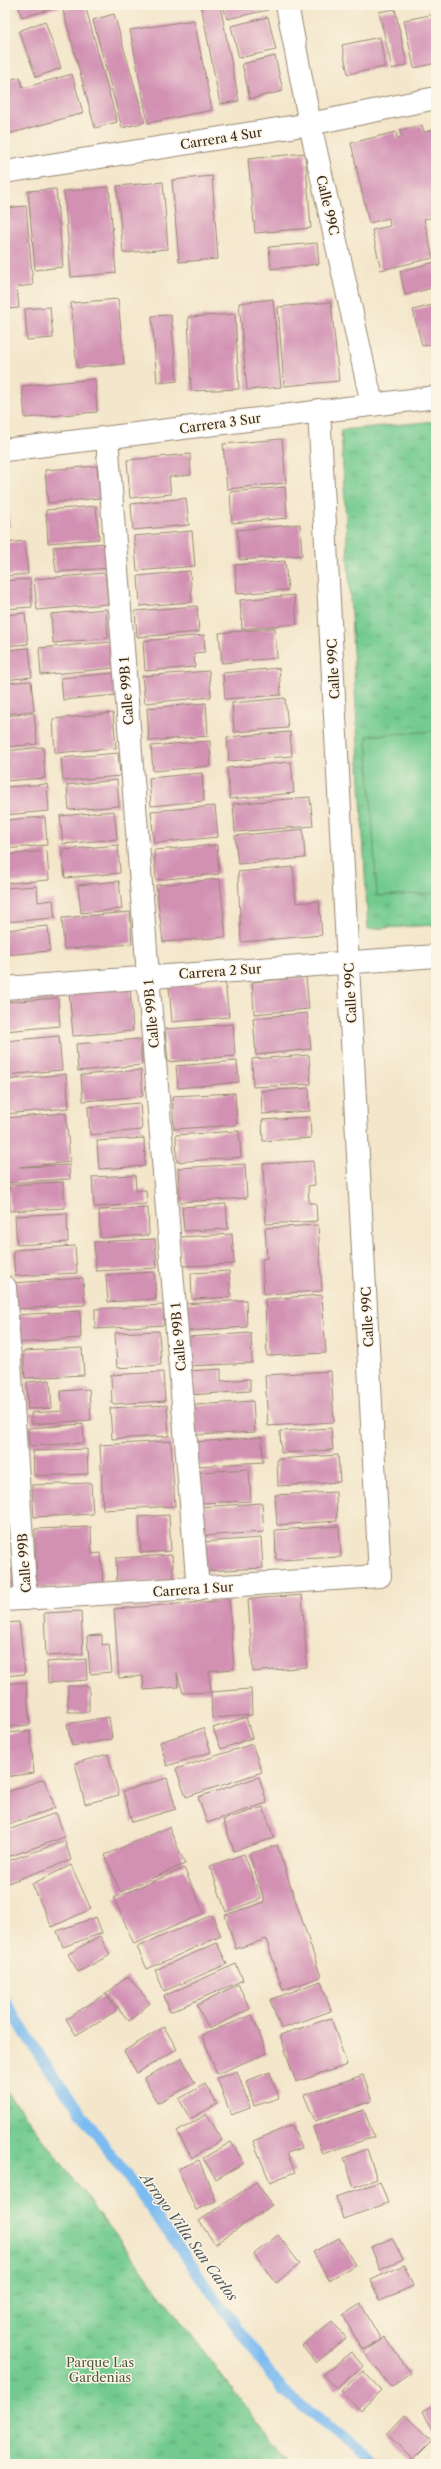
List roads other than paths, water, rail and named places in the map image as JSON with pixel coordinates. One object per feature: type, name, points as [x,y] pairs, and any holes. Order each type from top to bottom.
[{"type":"street","name":"Calle 99C","points":[[287,5],[310,124],[372,404]]},
{"type":"street","name":"Carrera 4 Sur","points":[[5,172],[310,124],[436,98]]},
{"type":"street","name":"Carrera 3 Sur","points":[[5,450],[319,410],[436,397]]},
{"type":"street","name":"Calle 99C","points":[[319,410],[380,1576]]},
{"type":"street","name":"Calle 99B 1","points":[[107,438],[148,976],[198,1590]]},
{"type":"street","name":"Carrera 2 Sur","points":[[5,988],[148,976],[436,956]]},
{"type":"street","name":"Calle 99B","points":[[5,1287],[26,1599]]},
{"type":"street","name":"Carrera 1 Sur","points":[[5,1600],[198,1590],[380,1576]]},
{"type":"waterway","name":"Arroyo Villa San Carlos","points":[[5,2001],[41,2058],[284,2392],[378,2464]]},
{"type":"park label","name":"Parque Las Gardenias","points":[[100,2370]]}]
